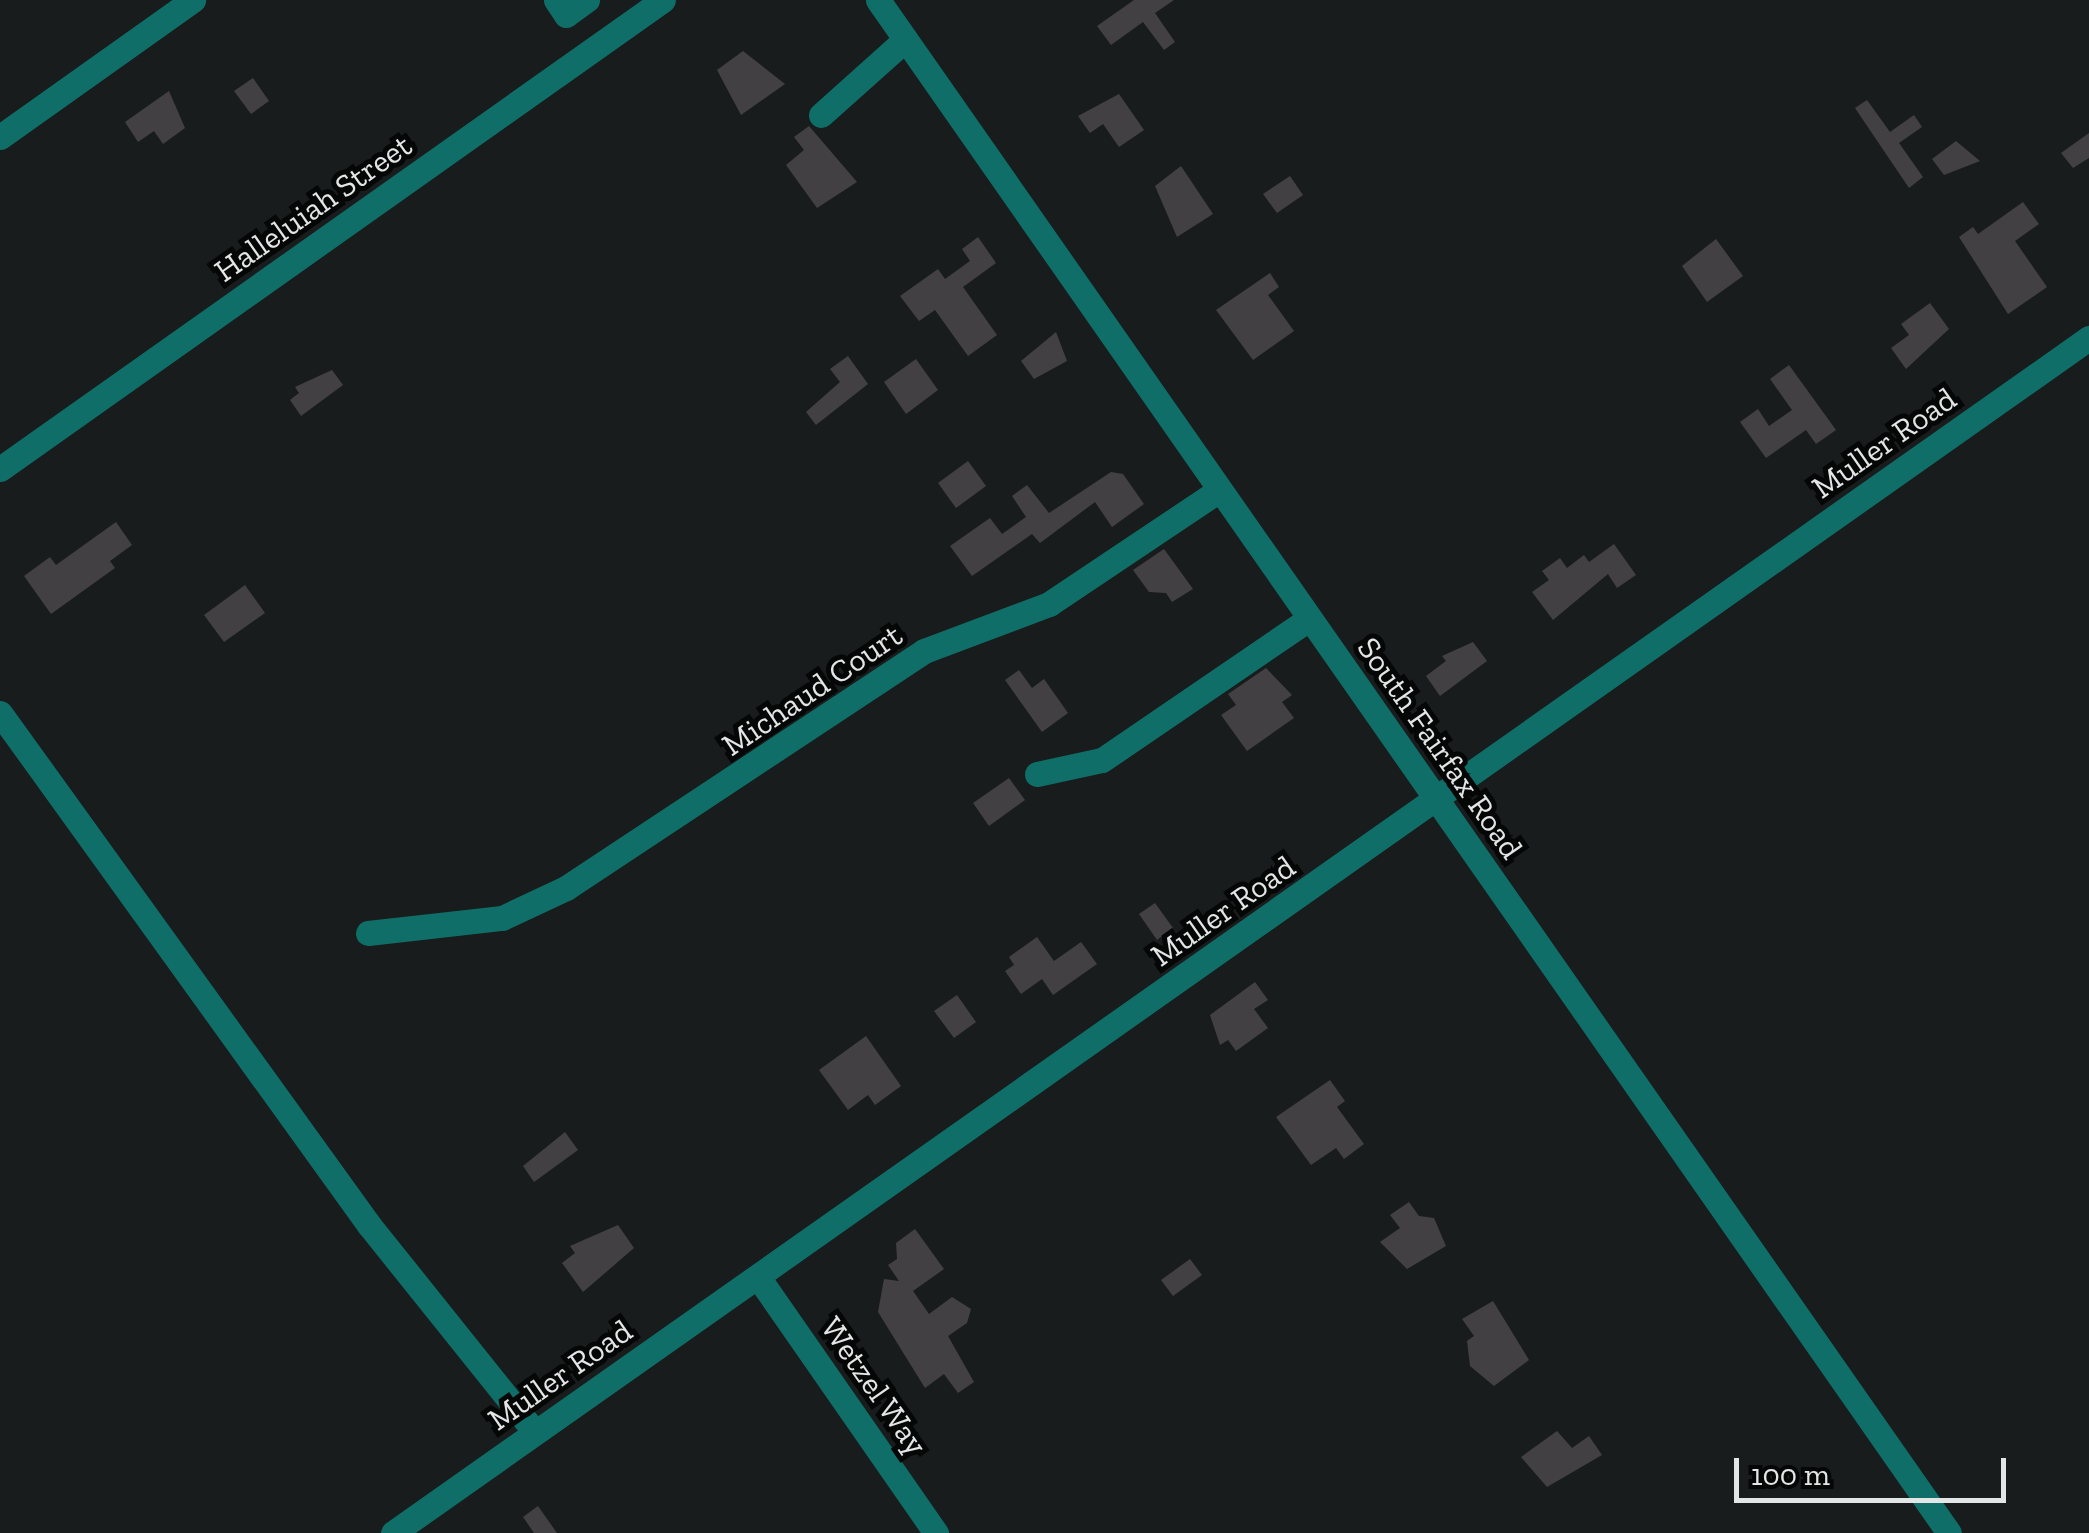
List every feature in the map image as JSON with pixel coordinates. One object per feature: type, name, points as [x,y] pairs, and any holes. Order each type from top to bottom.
[{"type":"street","points":[[0,136],[193,0]]},
{"type":"street","name":"Halleluiah Street","points":[[0,469],[663,0]]},
{"type":"street","name":"South Fairfax Road","points":[[878,0],[1949,1533]]},
{"type":"street","points":[[821,114],[906,40]]},
{"type":"street","name":"Muller Road","points":[[393,1533],[2089,338]]},
{"type":"street","name":"Michaud Court","points":[[368,933],[502,918],[566,888],[674,811],[706,801],[924,652],[1049,604],[1218,491]]},
{"type":"street","points":[[1037,774],[1102,760],[1309,619]]},
{"type":"street","points":[[0,712],[369,1225],[534,1432]]},
{"type":"street","name":"Wetzel Way","points":[[758,1277],[936,1533]]},
{"type":"building","points":[[1134,0],[1174,0],[1155,13],[1175,42],[1164,50],[1143,22],[1111,45],[1097,26]]},
{"type":"building","points":[[743,51],[785,84],[741,115],[717,70]]},
{"type":"building","points":[[253,78],[269,101],[251,114],[234,91]]},
{"type":"building","points":[[169,91],[185,128],[163,144],[154,131],[138,142],[125,122]]},
{"type":"building","points":[[1119,94],[1144,130],[1119,147],[1103,124],[1090,133],[1078,116]]},
{"type":"building","points":[[1867,100],[1890,132],[1914,115],[1922,127],[1899,143],[1923,177],[1909,188],[1855,108]]},
{"type":"building","points":[[809,126],[857,182],[817,208],[786,165],[804,150],[794,137]]},
{"type":"building","points":[[2089,133],[2089,158],[2073,168],[2061,153]]},
{"type":"building","points":[[1956,141],[1980,161],[1944,175],[1932,159]]},
{"type":"building","points":[[1181,166],[1213,214],[1177,237],[1155,186]]},
{"type":"building","points":[[1290,176],[1303,195],[1277,213],[1263,194]]},
{"type":"building","points":[[2023,202],[2039,224],[2015,241],[2047,287],[2008,314],[1959,237],[1973,227],[1978,234]]},
{"type":"building","points":[[978,237],[996,263],[963,287],[997,335],[968,356],[935,310],[919,321],[900,296],[938,269],[945,279],[970,261],[962,249]]},
{"type":"building","points":[[1716,239],[1743,276],[1707,302],[1682,266]]},
{"type":"building","points":[[1270,273],[1279,287],[1268,295],[1294,331],[1253,360],[1216,310]]},
{"type":"building","points":[[1930,303],[1949,329],[1906,369],[1891,348],[1909,335],[1901,324]]},
{"type":"building","points":[[1056,332],[1067,361],[1034,379],[1021,361]]},
{"type":"building","points":[[848,356],[868,384],[816,425],[806,412],[840,382],[830,369]]},
{"type":"building","points":[[916,359],[938,390],[906,414],[884,382]]},
{"type":"building","points":[[1789,365],[1836,430],[1816,444],[1806,430],[1766,458],[1740,422],[1758,409],[1769,426],[1792,410],[1770,379]]},
{"type":"building","points":[[332,370],[343,385],[301,416],[290,400],[299,393],[295,387]]},
{"type":"building","points":[[968,461],[986,486],[956,508],[938,483]]},
{"type":"building","points":[[1111,472],[1123,474],[1144,504],[1112,527],[1095,502],[1040,543],[1032,534],[972,576],[950,546],[990,518],[1002,534],[1026,517],[1012,496],[1027,485],[1049,513]]},
{"type":"building","points":[[116,522],[132,545],[110,561],[115,568],[51,614],[24,576],[50,557],[56,565]]},
{"type":"building","points":[[1614,544],[1636,575],[1617,588],[1608,574],[1553,620],[1532,592],[1549,580],[1542,571],[1560,558],[1567,568],[1584,555],[1589,562]]},
{"type":"building","points":[[1164,549],[1193,589],[1172,602],[1166,593],[1149,592],[1133,570]]},
{"type":"building","points":[[245,585],[265,613],[224,642],[204,615]]},
{"type":"building","points":[[1473,642],[1487,661],[1440,696],[1426,676],[1446,661],[1442,656]]},
{"type":"building","points":[[1266,668],[1292,695],[1282,702],[1294,718],[1247,751],[1221,715],[1236,705],[1228,694]]},
{"type":"building","points":[[1019,670],[1032,688],[1044,679],[1068,713],[1042,732],[1005,680]]},
{"type":"building","points":[[1009,778],[1025,800],[989,826],[973,803]]},
{"type":"building","points":[[1155,903],[1173,928],[1157,940],[1139,914]]},
{"type":"building","points":[[1037,937],[1054,961],[1081,942],[1097,964],[1053,995],[1042,979],[1021,994],[1005,971],[1014,965],[1009,957]]},
{"type":"building","points":[[1255,982],[1268,1000],[1254,1009],[1268,1028],[1236,1051],[1228,1040],[1220,1045],[1210,1015]]},
{"type":"building","points":[[957,995],[976,1022],[954,1038],[934,1011]]},
{"type":"building","points":[[866,1036],[901,1086],[875,1105],[868,1095],[848,1110],[819,1070]]},
{"type":"building","points":[[1330,1080],[1345,1101],[1337,1107],[1364,1144],[1344,1159],[1336,1148],[1311,1165],[1276,1117]]},
{"type":"building","points":[[565,1132],[578,1150],[534,1182],[523,1166]]},
{"type":"building","points":[[1409,1202],[1419,1216],[1434,1218],[1446,1246],[1407,1269],[1380,1242],[1400,1228],[1390,1215]]},
{"type":"building","points":[[618,1225],[634,1248],[583,1292],[562,1263],[575,1253],[570,1246]]},
{"type":"building","points":[[915,1229],[944,1269],[913,1291],[929,1314],[952,1297],[971,1309],[967,1323],[948,1336],[974,1382],[958,1393],[944,1374],[925,1388],[878,1312],[884,1279],[899,1281],[888,1265],[897,1259],[896,1243]]},
{"type":"building","points":[[1190,1259],[1202,1275],[1173,1296],[1161,1280]]},
{"type":"building","points":[[1493,1301],[1529,1360],[1494,1386],[1470,1366],[1467,1341],[1474,1336],[1462,1319]]},
{"type":"building","points":[[1557,1431],[1572,1448],[1589,1436],[1602,1455],[1547,1487],[1521,1457]]},
{"type":"building","points":[[538,1506],[557,1533],[534,1533],[523,1517]]}]
